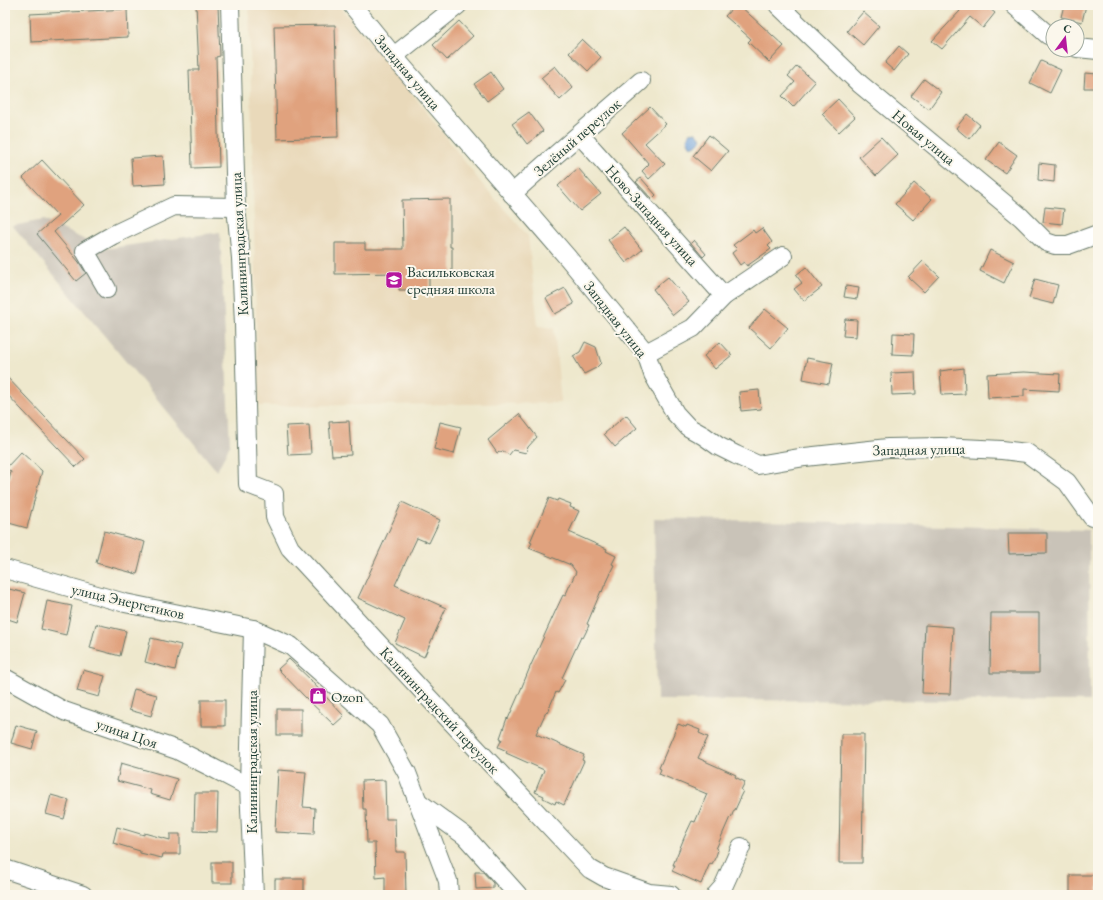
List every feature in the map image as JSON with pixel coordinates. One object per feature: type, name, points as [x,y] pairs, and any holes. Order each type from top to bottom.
[{"type":"street","name":"Калининградская улица","points":[[230,5],[236,207],[241,258],[248,484]]},
{"type":"street","name":"Западная улица","points":[[352,5],[568,258],[646,353],[653,374],[676,413],[688,427],[718,446],[758,465],[805,457],[888,448],[941,447],[1002,450],[1027,453],[1067,482],[1092,517],[1098,517]]},
{"type":"street","points":[[394,56],[458,5]]},
{"type":"street","name":"Новая улица","points":[[778,5],[860,84],[1021,217],[1046,242],[1055,245],[1068,245],[1098,234]]},
{"type":"street","points":[[1018,6],[1045,32]]},
{"type":"street","points":[[1085,49],[1098,50]]},
{"type":"street","name":"Зелёный переулок","points":[[512,194],[641,81]]},
{"type":"street","name":"Ново-Западная улица","points":[[580,135],[724,296]]},
{"type":"street","points":[[107,289],[85,251],[113,235],[174,206],[236,207]]},
{"type":"street","points":[[646,353],[693,328],[724,296],[783,256]]},
{"type":"street","name":"Калининградский переулок","points":[[248,484],[274,494],[275,517],[290,548],[432,702],[590,869],[604,877],[649,893],[672,895]]},
{"type":"street","name":"улица Энергетиков","points":[[5,570],[125,603],[252,629],[291,646],[380,725],[407,773],[448,881],[448,895]]},
{"type":"street","name":"Калининградская улица","points":[[252,629],[249,787],[254,895]]},
{"type":"street","name":"улица Цоя","points":[[5,678],[64,711],[177,750],[211,766],[249,787]]},
{"type":"street","points":[[417,801],[465,836],[518,895]]},
{"type":"street","points":[[716,895],[723,887],[741,847]]},
{"type":"street","points":[[5,868],[83,895]]},
{"type":"shaded area","name":"Васильковская средняя школа","points":[[249,5],[338,5],[398,75],[482,184],[528,236],[538,326],[554,328],[561,403],[258,406]]},
{"type":"shaded area","points":[[43,220],[104,249],[220,232],[230,445],[217,471],[13,226]]},
{"type":"shaded area","points":[[654,518],[1089,530],[1090,701],[657,700]]},
{"type":"water","points":[[696,132],[702,139],[696,145],[691,147],[687,139],[690,133]]},
{"type":"building","points":[[196,5],[218,5],[220,56],[216,57],[219,167],[192,168],[189,70],[199,70]]},
{"type":"building","points":[[735,5],[739,5],[784,46],[769,62],[748,42],[751,39],[725,16]]},
{"type":"building","points":[[954,5],[985,5],[995,13],[983,28],[970,17],[942,49],[932,41],[960,11]]},
{"type":"building","points":[[1064,5],[1086,5],[1083,18],[1061,17]]},
{"type":"building","points":[[127,9],[128,37],[31,42],[30,14]]},
{"type":"building","points":[[863,12],[879,26],[863,45],[847,31]]},
{"type":"building","points":[[459,21],[473,36],[447,60],[433,45]]},
{"type":"building","points":[[335,25],[338,137],[277,139],[274,26]]},
{"type":"building","points":[[582,39],[601,57],[588,71],[569,53]]},
{"type":"building","points":[[899,46],[908,54],[894,71],[885,63]]},
{"type":"building","points":[[1041,61],[1061,70],[1050,93],[1030,83]]},
{"type":"building","points":[[555,66],[573,88],[560,100],[541,78]]},
{"type":"building","points":[[797,66],[815,82],[793,107],[782,96],[795,82],[788,76]]},
{"type":"building","points":[[491,72],[503,89],[487,101],[474,84]]},
{"type":"building","points":[[1085,73],[1098,74],[1098,88],[1084,88]]},
{"type":"building","points":[[924,79],[941,92],[929,109],[911,96]]},
{"type":"building","points":[[838,99],[855,117],[839,132],[822,114]]},
{"type":"building","points":[[650,107],[666,124],[645,143],[665,164],[649,179],[642,171],[649,164],[622,133]]},
{"type":"building","points":[[529,112],[543,131],[527,144],[512,124]]},
{"type":"building","points":[[967,114],[980,125],[969,139],[956,128]]},
{"type":"building","points":[[709,135],[728,151],[711,171],[693,156]]},
{"type":"building","points":[[881,137],[898,155],[876,176],[859,157]]},
{"type":"building","points":[[999,142],[1017,155],[1005,173],[986,160]]},
{"type":"building","points":[[163,156],[165,184],[133,186],[131,158]]},
{"type":"building","points":[[42,160],[84,205],[54,232],[79,262],[86,273],[76,281],[37,234],[58,216],[23,178]]},
{"type":"building","points":[[1039,163],[1055,165],[1054,182],[1038,180]]},
{"type":"building","points":[[578,168],[601,194],[580,211],[558,186]]},
{"type":"building","points":[[641,178],[656,195],[652,199],[636,182]]},
{"type":"building","points":[[914,183],[932,199],[913,220],[895,204]]},
{"type":"building","points":[[450,199],[450,247],[452,247],[452,274],[429,274],[429,290],[399,290],[399,273],[335,274],[335,243],[365,243],[365,249],[403,249],[402,200]]},
{"type":"building","points":[[1045,207],[1064,209],[1062,224],[1043,222]]},
{"type":"building","points":[[624,227],[642,250],[626,263],[608,240]]},
{"type":"building","points":[[762,228],[772,242],[768,246],[771,249],[747,266],[744,262],[740,265],[732,253],[737,249],[733,245],[753,230],[755,233]]},
{"type":"building","points":[[694,240],[706,254],[703,257],[691,243]]},
{"type":"building","points":[[990,250],[1014,262],[1004,283],[980,271]]},
{"type":"building","points":[[923,261],[939,276],[924,292],[908,277]]},
{"type":"building","points":[[806,267],[822,287],[804,301],[794,289],[802,283],[796,275]]},
{"type":"building","points":[[668,277],[689,302],[673,315],[653,289]]},
{"type":"building","points":[[1035,279],[1058,285],[1053,304],[1029,298]]},
{"type":"building","points":[[846,286],[859,288],[857,299],[844,297]]},
{"type":"building","points":[[565,288],[574,304],[555,314],[546,298]]},
{"type":"building","points":[[765,309],[788,328],[771,348],[749,328]]},
{"type":"building","points":[[845,319],[857,320],[856,337],[843,336]]},
{"type":"building","points":[[893,333],[914,334],[913,355],[892,354]]},
{"type":"building","points":[[585,342],[596,347],[601,363],[596,368],[584,374],[573,356],[580,352]]},
{"type":"building","points":[[720,342],[732,355],[715,369],[704,356]]},
{"type":"building","points":[[807,358],[833,363],[829,384],[803,379]]},
{"type":"building","points":[[964,368],[965,394],[942,395],[940,371]]},
{"type":"building","points":[[915,372],[916,394],[892,395],[891,373]]},
{"type":"building","points":[[1024,372],[1060,374],[1059,391],[1024,389],[1024,396],[988,398],[987,374]]},
{"type":"building","points":[[5,375],[85,459],[76,467],[5,392]]},
{"type":"building","points":[[759,390],[761,409],[741,411],[739,392]]},
{"type":"building","points":[[519,414],[537,437],[528,447],[526,453],[513,450],[509,455],[503,451],[497,453],[488,440]]},
{"type":"building","points":[[626,415],[637,428],[615,447],[604,434]]},
{"type":"building","points":[[349,421],[351,455],[332,456],[329,422]]},
{"type":"building","points":[[440,422],[461,427],[454,454],[434,449]]},
{"type":"building","points":[[309,425],[311,454],[288,455],[286,426]]},
{"type":"building","points":[[21,452],[42,471],[27,528],[5,522],[5,495],[11,472],[6,468]]},
{"type":"building","points":[[549,498],[557,501],[558,499],[571,504],[570,507],[579,511],[569,532],[607,549],[606,551],[616,556],[612,564],[614,565],[611,573],[602,592],[601,591],[587,624],[589,625],[586,632],[583,638],[581,637],[562,678],[565,680],[558,693],[556,692],[536,734],[584,755],[582,760],[584,761],[564,805],[556,801],[555,804],[543,798],[544,796],[535,792],[544,770],[506,753],[507,751],[498,747],[502,739],[500,738],[507,718],[508,719],[563,595],[565,596],[576,572],[571,565],[529,548],[532,543],[530,542]]},
{"type":"building","points":[[402,502],[440,520],[429,543],[417,538],[395,585],[446,608],[424,657],[395,643],[405,620],[358,598]]},
{"type":"building","points":[[104,531],[145,542],[137,574],[96,563]]},
{"type":"building","points":[[1008,533],[1047,533],[1047,553],[1009,554]]},
{"type":"building","points":[[5,588],[25,593],[17,622],[5,618]]},
{"type":"building","points":[[47,601],[72,606],[66,635],[41,629]]},
{"type":"building","points":[[991,613],[1039,613],[1039,673],[990,673]]},
{"type":"building","points":[[96,624],[126,631],[120,656],[90,648]]},
{"type":"building","points":[[925,625],[953,627],[950,694],[922,693]]},
{"type":"building","points":[[151,638],[181,645],[175,670],[145,662]]},
{"type":"building","points":[[289,659],[312,681],[344,716],[334,725],[278,669]]},
{"type":"building","points":[[83,670],[105,676],[99,697],[77,691]]},
{"type":"building","points":[[134,689],[157,695],[151,716],[129,710]]},
{"type":"building","points":[[201,700],[225,700],[225,726],[201,726]]},
{"type":"building","points":[[277,709],[301,709],[301,735],[277,735]]},
{"type":"building","points":[[678,724],[686,727],[687,725],[700,730],[699,733],[708,737],[698,758],[736,775],[735,777],[745,782],[741,790],[743,791],[740,799],[731,818],[730,817],[716,849],[718,850],[716,856],[712,864],[710,863],[701,884],[672,871],[684,838],[692,821],[695,822],[707,794],[659,774],[661,769],[659,768]]},
{"type":"building","points":[[16,725],[37,731],[32,749],[11,743]]},
{"type":"building","points":[[841,734],[864,734],[862,863],[839,863]]},
{"type":"building","points":[[121,763],[177,779],[170,800],[150,794],[151,790],[117,781]]},
{"type":"building","points":[[278,770],[306,772],[303,807],[315,808],[314,834],[275,832]]},
{"type":"building","points":[[385,780],[386,819],[395,819],[396,852],[405,852],[406,895],[385,895],[385,877],[376,878],[375,843],[367,843],[366,809],[363,809],[362,781]]},
{"type":"building","points":[[195,793],[218,793],[217,832],[194,831]]},
{"type":"building","points":[[51,795],[69,800],[64,819],[46,814]]},
{"type":"building","points":[[117,827],[144,835],[144,833],[170,840],[170,834],[180,834],[180,854],[163,854],[162,858],[140,853],[140,851],[113,843]]},
{"type":"building","points":[[212,862],[232,862],[232,883],[212,883]]},
{"type":"building","points":[[475,872],[483,872],[493,883],[493,888],[476,889]]},
{"type":"building","points":[[1070,875],[1098,875],[1098,895],[1070,895]]},
{"type":"building","points":[[275,879],[304,879],[304,895],[275,895]]},
{"type":"place","name":"Васильковская средняя школа","points":[[394,280]]},
{"type":"place","name":"Ozon","points":[[318,696]]}]
